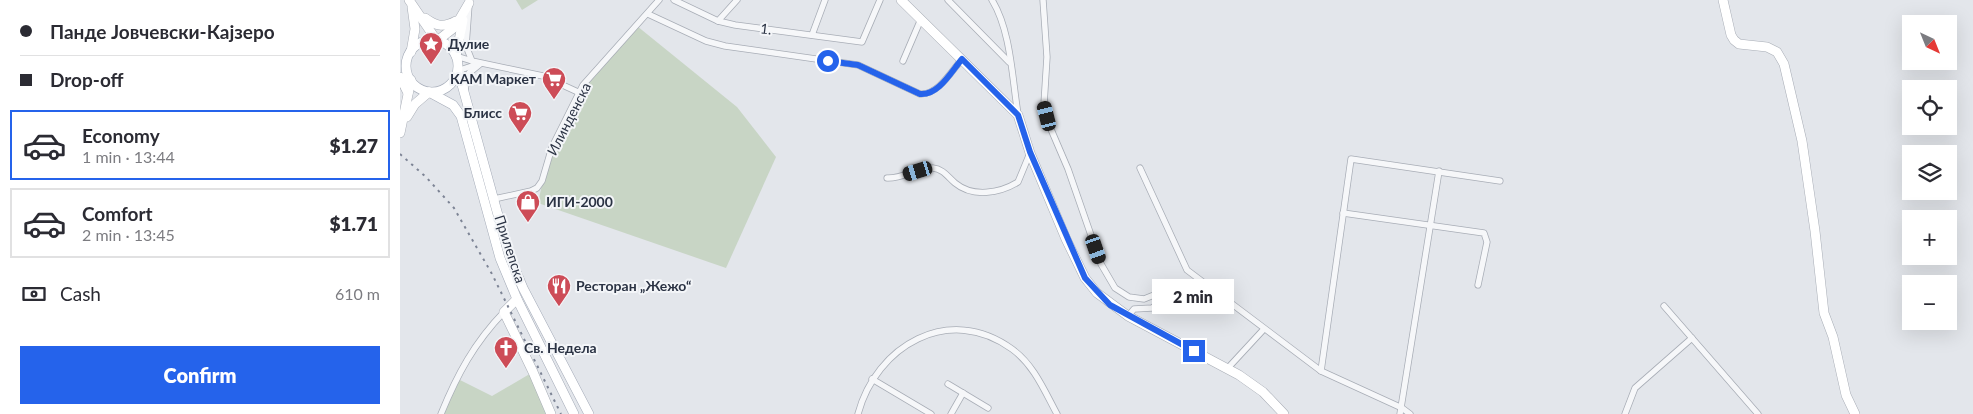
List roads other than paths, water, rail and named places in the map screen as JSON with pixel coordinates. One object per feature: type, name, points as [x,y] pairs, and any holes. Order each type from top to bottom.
[{"type":"street","name":"Илинденска","points":[[494,199],[531,192],[537,188],[542,181],[552,146],[583,85],[659,0]]},
{"type":"street","name":"1.","points":[[674,0],[718,21],[862,42],[880,0]]},
{"type":"street","points":[[718,21],[737,0]]},
{"type":"street","points":[[812,35],[825,0]]},
{"type":"street","points":[[901,0],[1018,115]]},
{"type":"street","points":[[948,0],[1009,62]]},
{"type":"street","points":[[992,0],[998,9],[1006,36],[1018,115],[1030,152],[1085,278],[1110,305],[1227,368],[1263,392],[1284,414]]},
{"type":"street","points":[[1043,0],[1047,57],[1044,104],[1050,127],[1068,169],[1101,264],[1115,288],[1129,297],[1144,299],[1154,295],[1160,297],[1158,304],[1152,308],[1134,309],[1128,316]]},
{"type":"street","points":[[1723,0],[1731,35],[1734,40],[1739,44],[1767,47],[1777,52],[1784,64],[1802,141],[1816,231],[1824,313],[1833,337],[1846,395],[1855,414]]},
{"type":"street","points":[[400,57],[411,52],[422,43],[437,41],[455,27],[470,1]]},
{"type":"street","points":[[457,74],[456,56],[459,32],[470,1]]},
{"type":"street","points":[[470,1],[466,46],[472,61]]},
{"type":"street","points":[[410,2],[437,41],[451,49],[456,56],[480,64],[502,66],[543,76],[580,93]]},
{"type":"street","points":[[400,133],[411,80],[406,66],[411,52],[415,29],[410,2]]},
{"type":"street","points":[[418,12],[434,25],[440,26],[446,26],[460,18]]},
{"type":"street","points":[[648,14],[706,41],[725,46],[858,65],[920,94],[928,95],[934,91],[962,59]]},
{"type":"street","points":[[902,62],[920,19]]},
{"type":"street","points":[[400,76],[411,80],[422,90],[436,92],[449,86],[463,68],[480,64]]},
{"type":"street","points":[[465,94],[469,73],[480,64]]},
{"type":"street","name":"Прилепска","points":[[457,74],[465,94],[509,256],[523,288],[588,414]]},
{"type":"street","points":[[400,76],[408,93]]},
{"type":"street","points":[[404,121],[420,99],[429,92]]},
{"type":"street","name":"Прилепска","points":[[429,92],[453,105],[464,122],[500,258],[517,299],[574,414]]},
{"type":"street","points":[[420,99],[445,99]]},
{"type":"street","points":[[887,178],[934,168],[944,173],[959,186],[973,191],[995,191],[1018,182],[1030,152]]},
{"type":"street","points":[[1321,371],[1351,159],[1500,180]]},
{"type":"street","points":[[1140,168],[1188,270],[1321,371],[1410,414]]},
{"type":"street","points":[[1401,411],[1438,171]]},
{"type":"street","points":[[1343,212],[1484,233],[1487,242],[1478,285]]},
{"type":"street","points":[[441,414],[468,356],[517,299]]},
{"type":"street","points":[[1664,306],[1758,414]]},
{"type":"street","points":[[504,312],[551,414]]},
{"type":"street","points":[[1227,368],[1264,328]]},
{"type":"street","points":[[858,414],[872,380],[888,360],[917,337],[939,331],[963,330],[987,336],[1011,348],[1029,364],[1057,414]]},
{"type":"street","points":[[1625,414],[1635,388],[1692,338]]},
{"type":"street","points":[[872,380],[932,414]]},
{"type":"street","points":[[948,384],[988,408]]},
{"type":"street","points":[[951,414],[963,393]]},
{"type":"street","points":[[1049,414],[1053,407]]},
{"type":"railway","points":[[400,154],[426,177],[454,208],[492,274],[561,414]]},
{"type":"place","name":"Дулие","points":[[431,65]]},
{"type":"place","name":"КАМ Маркет","points":[[554,100]]},
{"type":"place","name":"Блисс","points":[[520,134]]},
{"type":"place","name":"ИГИ-2000","points":[[528,223]]},
{"type":"place","name":"Ресторан „Жежо“","points":[[559,307]]},
{"type":"place","name":"Св. Недела","points":[[506,369]]}]
